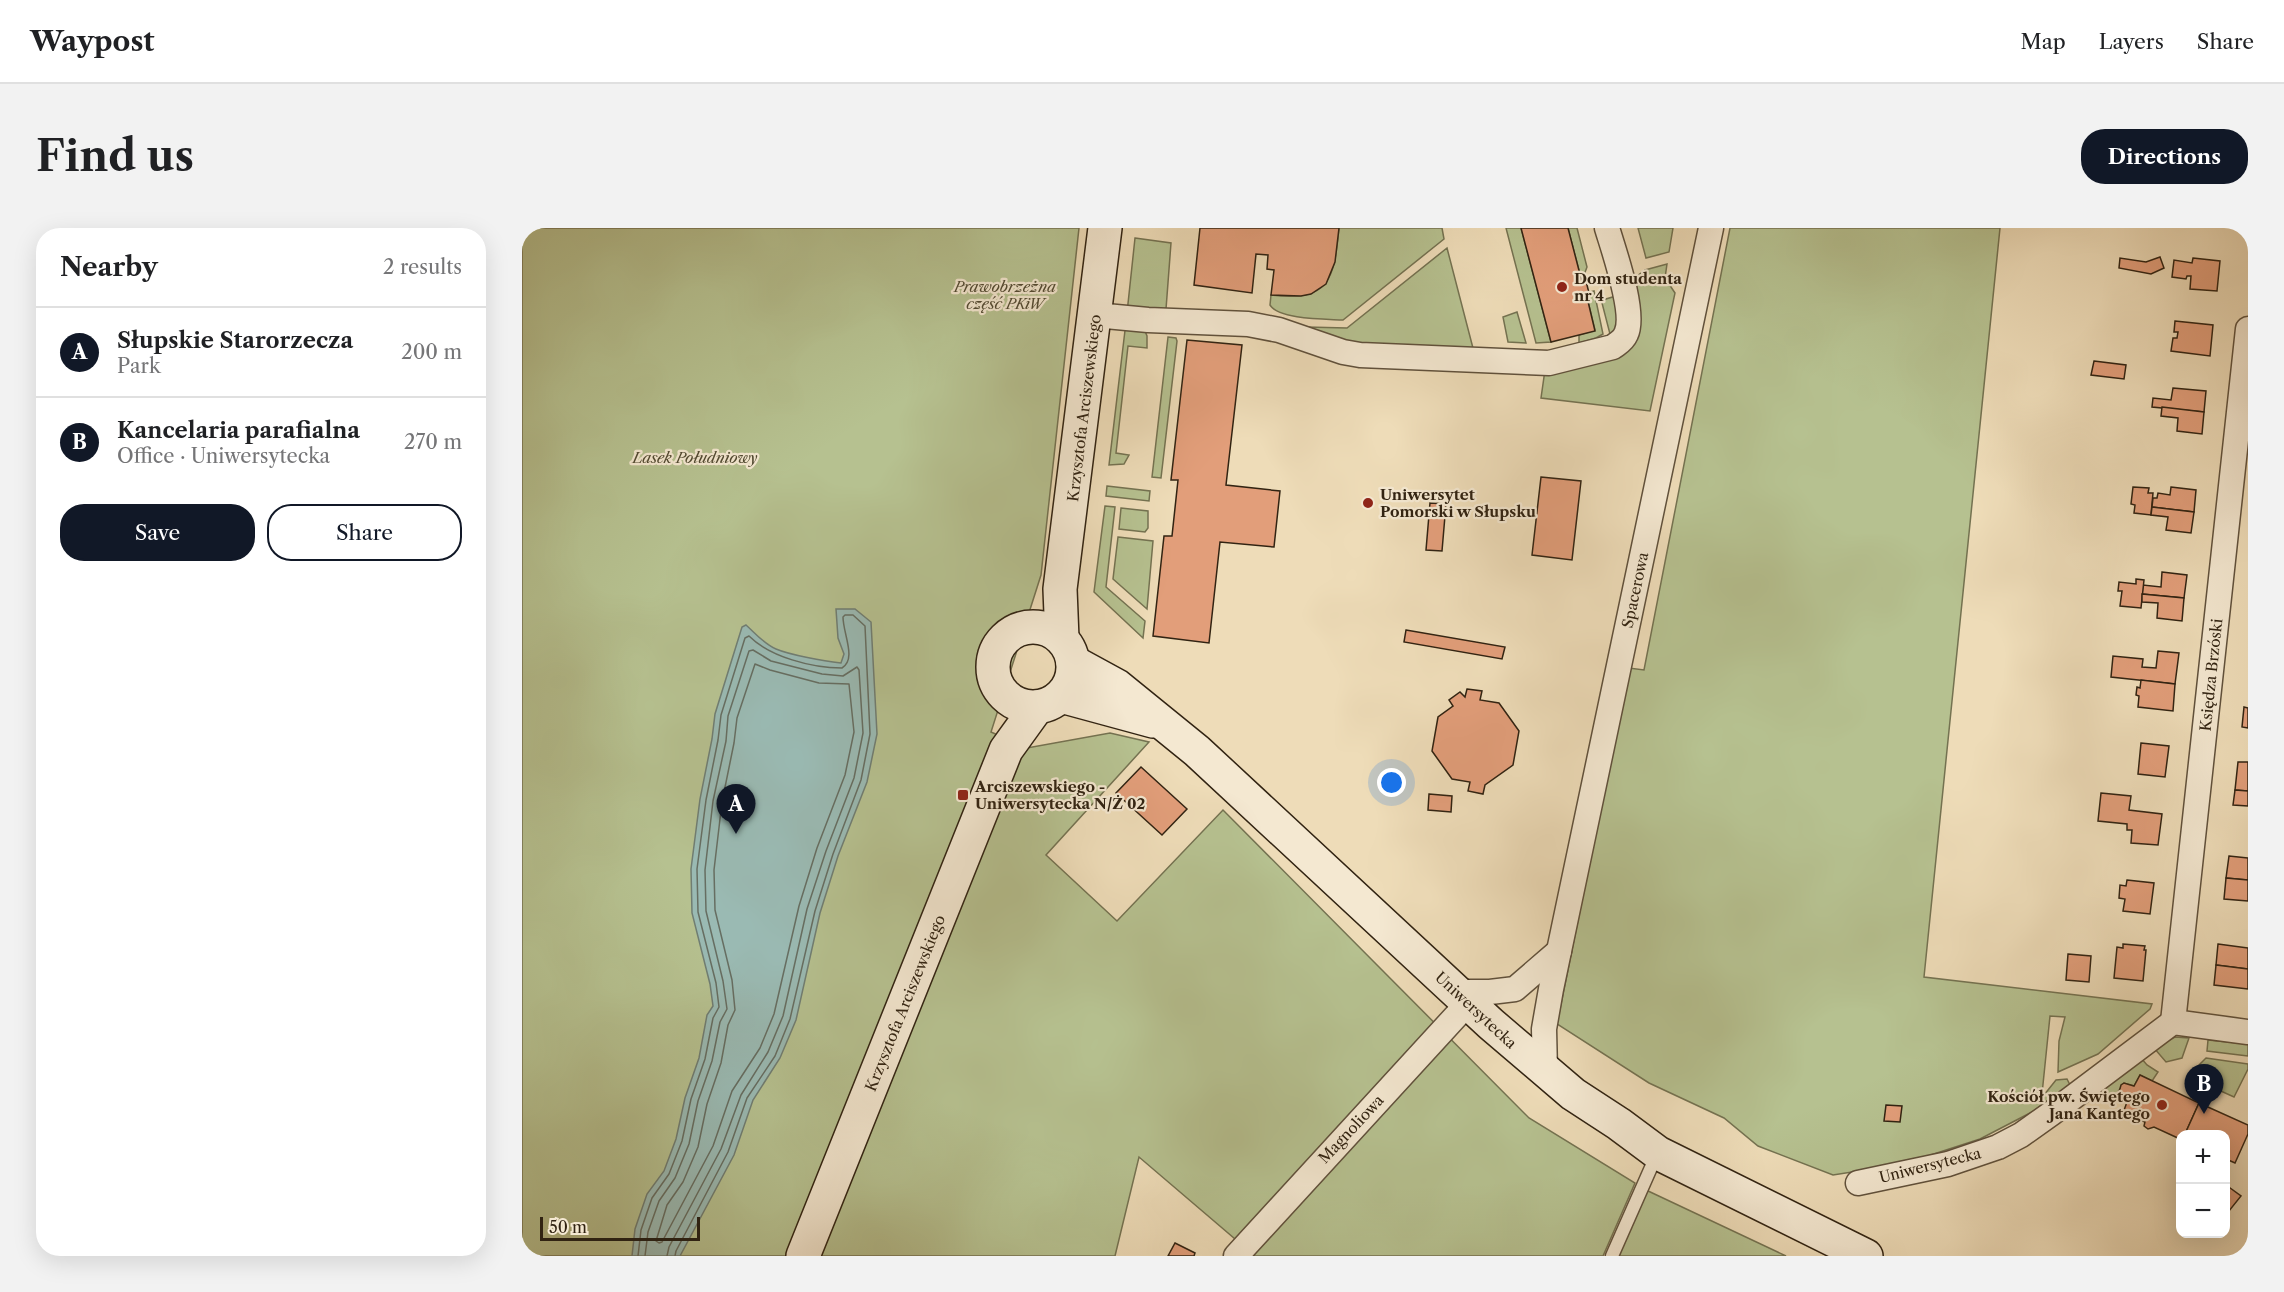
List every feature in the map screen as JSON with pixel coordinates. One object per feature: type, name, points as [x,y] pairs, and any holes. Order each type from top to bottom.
[{"type":"main road","name":"Krzysztofa Arciszewskiego","points":[[1068,650],[1060,589],[1105,228]]},
{"type":"main road","points":[[1027,627],[1060,589]]},
{"type":"main road","points":[[1027,627],[1040,627],[1052,631],[1068,650],[1073,674],[1069,686],[1036,701],[1001,691],[995,678],[993,664],[996,651],[1015,631],[1027,627]]},
{"type":"main road","name":"Uniwersytecka","points":[[1068,650],[1118,686],[1197,751],[1462,998],[1573,1094],[1658,1153],[1866,1256]]},
{"type":"main road","name":"Krzysztofa Arciszewskiego","points":[[803,1256],[1006,750],[1036,701]]},
{"type":"main road","name":"Uniwersytecka","points":[[1036,701],[1163,724]]},
{"type":"street","points":[[1095,315],[1148,321],[1248,324],[1279,330],[1342,352],[1360,355],[1549,363],[1613,347],[1627,334],[1628,304],[1607,228]]},
{"type":"street","name":"Spacerowa","points":[[1545,1072],[1544,1029],[1559,951],[1711,228]]},
{"type":"street","name":"Księdza Brzóski","points":[[2173,1022],[2248,329]]},
{"type":"street","points":[[1462,998],[1515,988],[1559,951]]},
{"type":"street","name":"Magnoliowa","points":[[1236,1256],[1462,998]]},
{"type":"street","points":[[2173,1022],[2248,1032]]},
{"type":"street","name":"Uniwersytecka","points":[[1858,1183],[1948,1164],[1998,1147],[2021,1135],[2052,1113],[2173,1022]]},
{"type":"lane","points":[[1612,1256],[1658,1153]]},
{"type":"green space","points":[[522,228],[1079,228],[1041,575],[991,732],[1027,748],[1110,733],[1149,742],[1046,855],[1117,921],[1223,810],[1529,1118],[1635,1183],[1603,1256],[1255,1256],[1139,1157],[1115,1256],[522,1256]]},
{"type":"green space","points":[[1339,228],[1442,228],[1444,239],[1343,320],[1304,318],[1275,310],[1270,305],[1271,295],[1306,295],[1325,283],[1335,261]]},
{"type":"green space","points":[[1506,228],[1521,228],[1551,342],[1536,343]]},
{"type":"green space","points":[[1568,228],[1577,228],[1587,267],[1584,275],[1586,281],[1582,282]]},
{"type":"green space","points":[[1638,228],[1673,228],[1669,252],[1646,258]]},
{"type":"green space","points":[[1730,228],[2000,228],[1924,977],[2152,1004],[2150,1009],[2098,1054],[2058,1072],[2059,1041],[2065,1017],[2050,1016],[2042,1094],[2044,1095],[2056,1080],[2067,1079],[2070,1085],[2032,1112],[1980,1139],[1903,1164],[1833,1175],[1758,1146],[1724,1118],[1649,1083],[1557,1024],[1629,668],[1644,670]]},
{"type":"green space","points":[[1135,238],[1171,243],[1166,309],[1127,313]]},
{"type":"green space","points":[[1447,248],[1474,352],[1359,347],[1306,327],[1347,328]]},
{"type":"green space","points":[[1667,264],[1665,278],[1675,293],[1650,411],[1541,398],[1545,370],[1610,357],[1636,277],[1645,270]]},
{"type":"green space","points":[[1594,291],[1603,334],[1579,343],[1579,335],[1595,330],[1586,293]]},
{"type":"green space","points":[[1616,296],[1623,319],[1611,338],[1602,303]]},
{"type":"green space","points":[[1517,312],[1526,343],[1508,342],[1503,317]]},
{"type":"green space","points":[[1126,322],[1145,331],[1147,348],[1128,346],[1116,453],[1129,455],[1124,464],[1109,465]]},
{"type":"green space","points":[[1168,337],[1176,338],[1177,341],[1161,478],[1152,477]]},
{"type":"green space","points":[[1107,486],[1150,491],[1149,501],[1106,496]]},
{"type":"green space","points":[[1105,506],[1115,507],[1106,587],[1145,621],[1143,638],[1094,592]]},
{"type":"green space","points":[[1121,508],[1148,511],[1148,528],[1145,532],[1119,529]]},
{"type":"green space","points":[[1118,537],[1153,541],[1147,609],[1113,579]]},
{"type":"green space","points":[[2175,1037],[2189,1038],[2182,1058],[2166,1062],[2154,1048]]},
{"type":"green space","points":[[2208,1040],[2248,1044],[2248,1056],[2207,1051]]},
{"type":"green space","points":[[2141,1058],[2158,1072],[2152,1081],[2140,1075],[2134,1086],[2124,1083],[2117,1093],[2117,1101],[2089,1096]]},
{"type":"green space","points":[[2206,1058],[2248,1064],[2248,1069],[2234,1097],[2192,1078],[2191,1073]]},
{"type":"green space","points":[[1646,1190],[1786,1256],[1617,1256]]},
{"type":"water","points":[[836,609],[855,609],[871,622],[877,734],[867,782],[838,856],[820,913],[796,1020],[780,1058],[753,1100],[734,1155],[680,1256],[632,1256],[635,1229],[647,1194],[664,1171],[676,1139],[685,1098],[699,1058],[707,1015],[713,1006],[710,984],[692,913],[691,869],[700,799],[715,714],[742,627],[746,625],[776,649],[807,658],[841,663],[844,654],[838,638]]},
{"type":"building","points":[[1200,228],[1339,228],[1335,262],[1326,284],[1311,294],[1301,296],[1271,295],[1274,270],[1267,269],[1268,255],[1256,254],[1252,293],[1194,285]]},
{"type":"building","name":"Dom studenta nr 4","points":[[1521,228],[1568,228],[1582,282],[1586,281],[1589,293],[1586,293],[1595,331],[1551,342]]},
{"type":"building","points":[[2160,257],[2164,268],[2151,274],[2119,268],[2120,258],[2146,262]]},
{"type":"building","points":[[2193,258],[2220,261],[2217,291],[2190,289],[2191,276],[2187,276],[2186,279],[2172,277],[2174,260],[2192,263]]},
{"type":"building","points":[[2175,321],[2213,325],[2210,356],[2171,351],[2173,338],[2177,338],[2178,332],[2174,332]]},
{"type":"building","points":[[1187,340],[1242,345],[1226,485],[1280,491],[1274,547],[1220,542],[1209,643],[1153,636],[1164,536],[1172,536],[1178,480],[1171,480]]},
{"type":"building","points":[[2094,361],[2126,365],[2124,379],[2091,375]]},
{"type":"building","points":[[2173,388],[2206,391],[2204,412],[2152,407],[2153,398],[2171,400]]},
{"type":"building","points":[[2162,407],[2204,412],[2202,434],[2177,431],[2178,418],[2161,416]]},
{"type":"building","points":[[1541,477],[1581,481],[1572,560],[1532,555]]},
{"type":"building","points":[[2133,487],[2149,488],[2148,493],[2153,493],[2151,515],[2134,513],[2135,505],[2131,504]]},
{"type":"building","points":[[2171,487],[2196,490],[2194,512],[2152,507],[2153,498],[2157,498],[2158,493],[2170,495]]},
{"type":"building","points":[[1430,503],[1446,504],[1442,551],[1426,550]]},
{"type":"building","points":[[2152,507],[2194,512],[2191,533],[2166,530],[2168,517],[2151,515]]},
{"type":"building","points":[[2162,572],[2187,575],[2184,598],[2142,594],[2143,585],[2161,587]]},
{"type":"building","points":[[2136,579],[2144,580],[2141,608],[2120,606],[2122,591],[2118,591],[2119,582],[2136,584]]},
{"type":"building","points":[[2142,594],[2184,598],[2182,621],[2157,618],[2158,603],[2142,602]]},
{"type":"building","points":[[1406,630],[1505,647],[1502,659],[1404,642]]},
{"type":"building","points":[[2158,651],[2179,653],[2175,684],[2111,677],[2113,656],[2143,659],[2142,667],[2156,668]]},
{"type":"building","points":[[2141,680],[2175,684],[2173,711],[2138,707],[2139,696],[2136,695]]},
{"type":"building","points":[[1467,689],[1482,691],[1480,700],[1499,703],[1519,731],[1513,765],[1485,785],[1483,794],[1468,791],[1470,782],[1452,779],[1432,751],[1438,717],[1453,706],[1449,700],[1460,692],[1465,697]]},
{"type":"building","points":[[2244,707],[2248,708],[2248,728],[2242,727]]},
{"type":"building","points":[[2141,743],[2169,746],[2165,777],[2138,774]]},
{"type":"building","points":[[2238,762],[2248,762],[2248,791],[2235,790]]},
{"type":"building","points":[[1141,767],[1187,809],[1162,835],[1116,793]]},
{"type":"building","points":[[2235,790],[2248,791],[2248,806],[2233,805]]},
{"type":"building","points":[[2101,793],[2131,796],[2129,810],[2162,814],[2158,845],[2131,843],[2132,830],[2127,830],[2127,824],[2098,821]]},
{"type":"building","points":[[1429,794],[1452,796],[1451,812],[1428,810]]},
{"type":"building","points":[[2229,856],[2248,858],[2248,880],[2226,878]]},
{"type":"building","points":[[2226,878],[2248,880],[2248,901],[2224,899]]},
{"type":"building","points":[[2127,880],[2154,883],[2150,914],[2123,911],[2125,899],[2119,898],[2120,885],[2126,886]]},
{"type":"building","points":[[2123,944],[2145,946],[2143,981],[2114,978],[2117,947],[2123,948]]},
{"type":"building","points":[[2218,944],[2248,948],[2248,969],[2216,965]]},
{"type":"building","points":[[2068,954],[2091,956],[2089,982],[2066,980]]},
{"type":"building","points":[[2216,965],[2248,969],[2248,989],[2214,985]]},
{"type":"building","name":"Kościół pw. Świętego Jana Kantego","points":[[2140,1075],[2199,1103],[2187,1130],[2176,1130],[2176,1137],[2154,1127],[2148,1129],[2144,1126],[2145,1122],[2123,1113],[2127,1102],[2118,1096],[2121,1085],[2124,1083],[2134,1086]]},
{"type":"building","points":[[2199,1103],[2248,1125],[2248,1134],[2235,1163],[2230,1161],[2230,1130],[2187,1130]]},
{"type":"building","points":[[1886,1105],[1902,1106],[1900,1122],[1884,1121]]},
{"type":"building","points":[[2230,1188],[2241,1196],[2230,1210]]},
{"type":"building","points":[[1175,1243],[1195,1253],[1194,1256],[1168,1256]]},
{"type":"place","name":"Dom studenta nr 4","points":[[1562,287]]},
{"type":"place","name":"Uniwersytet Pomorski w Słupsku","points":[[1368,503]]},
{"type":"place","name":"Arciszewskiego - Uniwersytecka N/Ż 02","points":[[963,795]]},
{"type":"place","name":"Słupskie Starorzecza","points":[[736,834]]},
{"type":"place","name":"Kościół pw. Świętego Jana Kantego","points":[[2162,1105]]},
{"type":"place","name":"Kancelaria parafialna","points":[[2204,1114]]},
{"type":"park label","name":"Prawobrzeżna część PKiW","points":[[1005,294]]},
{"type":"park label","name":"Lasek Południowy","points":[[695,457]]}]
